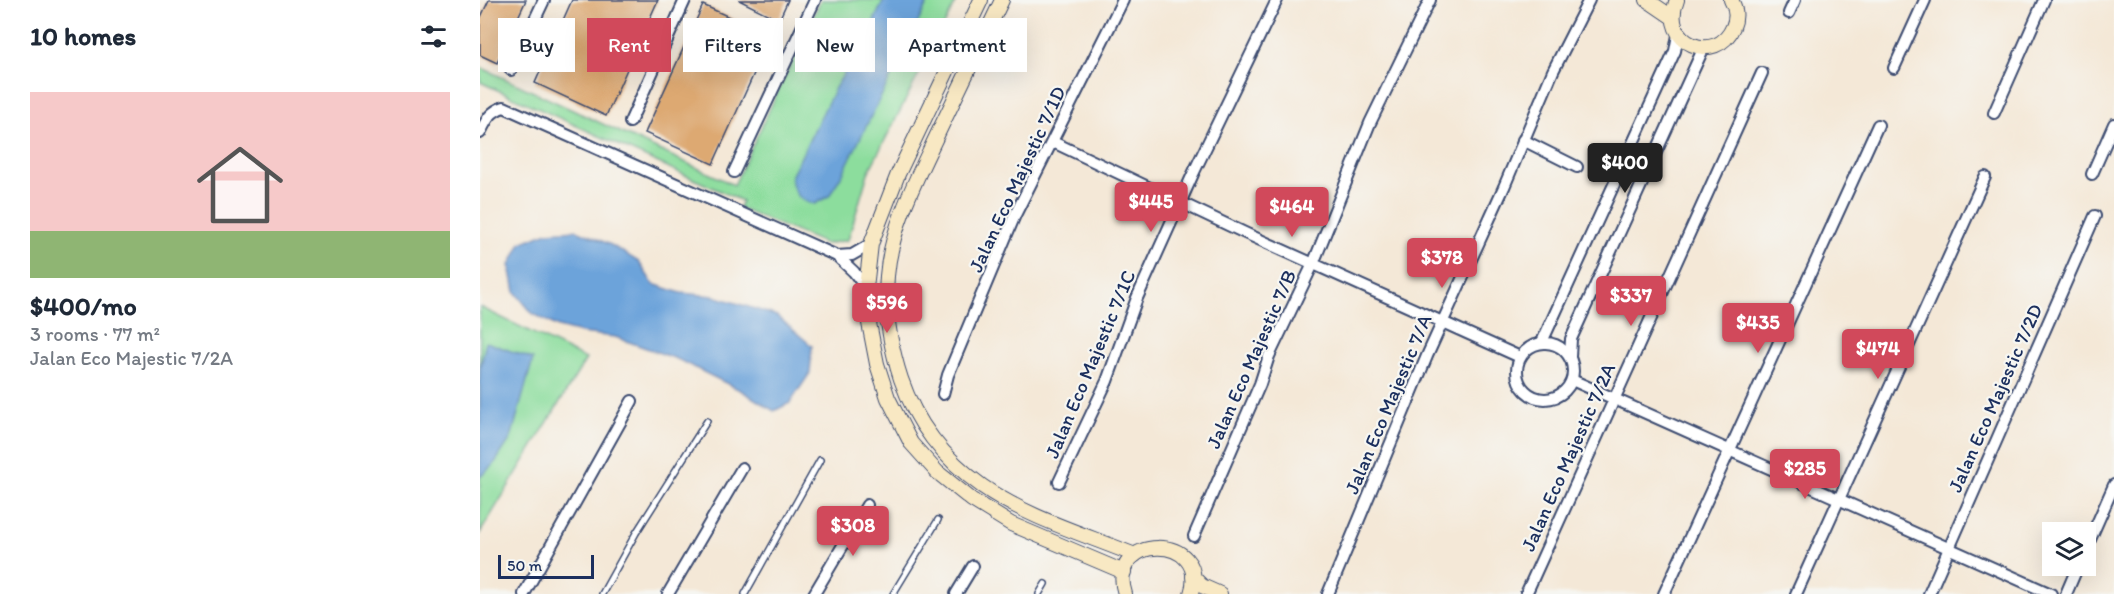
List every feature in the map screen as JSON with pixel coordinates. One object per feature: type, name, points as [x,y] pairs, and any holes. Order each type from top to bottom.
[{"type":"street","points":[[536,18],[544,0]]},
{"type":"street","points":[[630,122],[685,0]]},
{"type":"street","points":[[734,172],[815,0]]},
{"type":"street","points":[[981,0],[898,174],[871,243],[866,288],[869,323],[877,364],[888,398],[911,443],[937,472],[972,500],[1011,524],[1124,572]]},
{"type":"street","points":[[1002,0],[915,182],[896,234],[887,275],[886,316],[895,358],[908,397],[927,434],[981,485],[1021,510],[1136,555]]},
{"type":"street","name":"Jalan Eco Majestic 7/1D","points":[[943,394],[948,375],[1015,215],[1123,0]]},
{"type":"street","name":"Jalan Eco Majestic 7/1C","points":[[1059,482],[1107,381],[1137,298],[1180,202],[1277,0]]},
{"type":"street","name":"Jalan Eco Majestic 7/B","points":[[1194,536],[1260,384],[1269,357],[1313,264],[1370,123],[1430,0]]},
{"type":"street","name":"Jalan Eco Majestic 7/A","points":[[1328,594],[1442,322],[1553,71],[1589,0]]},
{"type":"street","points":[[1647,0],[1672,17]]},
{"type":"street","points":[[1677,0],[1672,17],[1678,34],[1687,43],[1704,47],[1714,46],[1730,33],[1735,14],[1731,0]]},
{"type":"street","points":[[1789,13],[1795,0]]},
{"type":"street","points":[[1894,68],[1924,0]]},
{"type":"street","points":[[1994,113],[2044,0]]},
{"type":"street","points":[[1542,342],[1670,62],[1678,34]]},
{"type":"street","points":[[1570,357],[1571,339],[1704,47]]},
{"type":"street","name":"Jalan Eco Majestic 7/2A","points":[[1526,594],[1762,73]]},
{"type":"street","points":[[480,133],[489,115],[496,109],[504,107],[837,256],[854,272],[866,288]]},
{"type":"street","points":[[2092,174],[2114,124]]},
{"type":"street","points":[[1664,594],[1878,125]]},
{"type":"street","points":[[1523,140],[1577,167]]},
{"type":"street","points":[[1053,142],[1313,264],[1520,357]]},
{"type":"street","points":[[1796,594],[1985,177]]},
{"type":"street","name":"Jalan Eco Majestic 7/2D","points":[[1929,594],[2095,216]]},
{"type":"street","points":[[837,256],[852,255],[871,243]]},
{"type":"street","points":[[1542,342],[1555,344],[1566,351],[1573,364],[1572,381],[1567,389],[1551,399],[1533,397],[1520,385],[1517,376],[1520,357],[1529,347],[1542,342]]},
{"type":"street","points":[[1572,381],[2051,594]]},
{"type":"street","points":[[524,594],[632,401]]},
{"type":"street","points":[[668,594],[742,468]]},
{"type":"street","points":[[2096,526],[2114,485]]},
{"type":"street","points":[[814,594],[867,505]]},
{"type":"street","points":[[1125,594],[1123,582],[1128,562],[1144,549],[1155,547],[1166,547],[1176,551],[1184,558],[1193,577],[1191,594]]},
{"type":"street","points":[[956,594],[973,566]]},
{"type":"street","points":[[2066,594],[2074,576]]},
{"type":"street","points":[[1193,577],[1202,586],[1220,594]]},
{"type":"lane","points":[[602,594],[636,533],[707,421]]},
{"type":"lane","points":[[746,594],[820,460]]},
{"type":"lane","points":[[893,594],[938,520]]},
{"type":"lane","points":[[1039,594],[1045,584]]},
{"type":"green space","points":[[821,0],[957,0],[948,18],[887,18],[887,72],[920,72],[868,173],[848,240],[826,244],[739,208],[742,201],[480,82],[480,67],[734,185],[795,55],[795,72],[875,72],[875,18],[813,18]]},
{"type":"green space","points":[[480,307],[586,359],[480,533]]},
{"type":"water","points":[[884,0],[929,0],[920,18],[887,18],[887,72],[893,72],[843,173],[829,196],[815,204],[809,203],[793,188],[791,177],[845,72],[875,72],[875,18]]},
{"type":"water","points":[[577,230],[611,245],[639,262],[653,284],[681,293],[714,296],[777,316],[812,346],[810,373],[790,403],[774,411],[742,391],[677,359],[615,337],[581,333],[558,327],[532,313],[515,292],[510,265],[521,243],[547,232]]},
{"type":"water","points":[[486,342],[533,359],[511,438],[494,464],[480,477],[480,369]]},
{"type":"building","points":[[489,0],[526,0],[518,18],[498,18],[497,63],[480,55],[480,19]]},
{"type":"building","points":[[572,0],[658,0],[650,18],[587,18],[587,72],[626,72],[606,116],[535,83],[540,72],[575,72],[575,18],[564,18]]},
{"type":"building","points":[[739,0],[788,0],[780,18],[775,18]]},
{"type":"building","points":[[703,5],[732,18],[697,18]]},
{"type":"building","points":[[683,49],[683,72],[755,72],[713,164],[645,133]]}]
